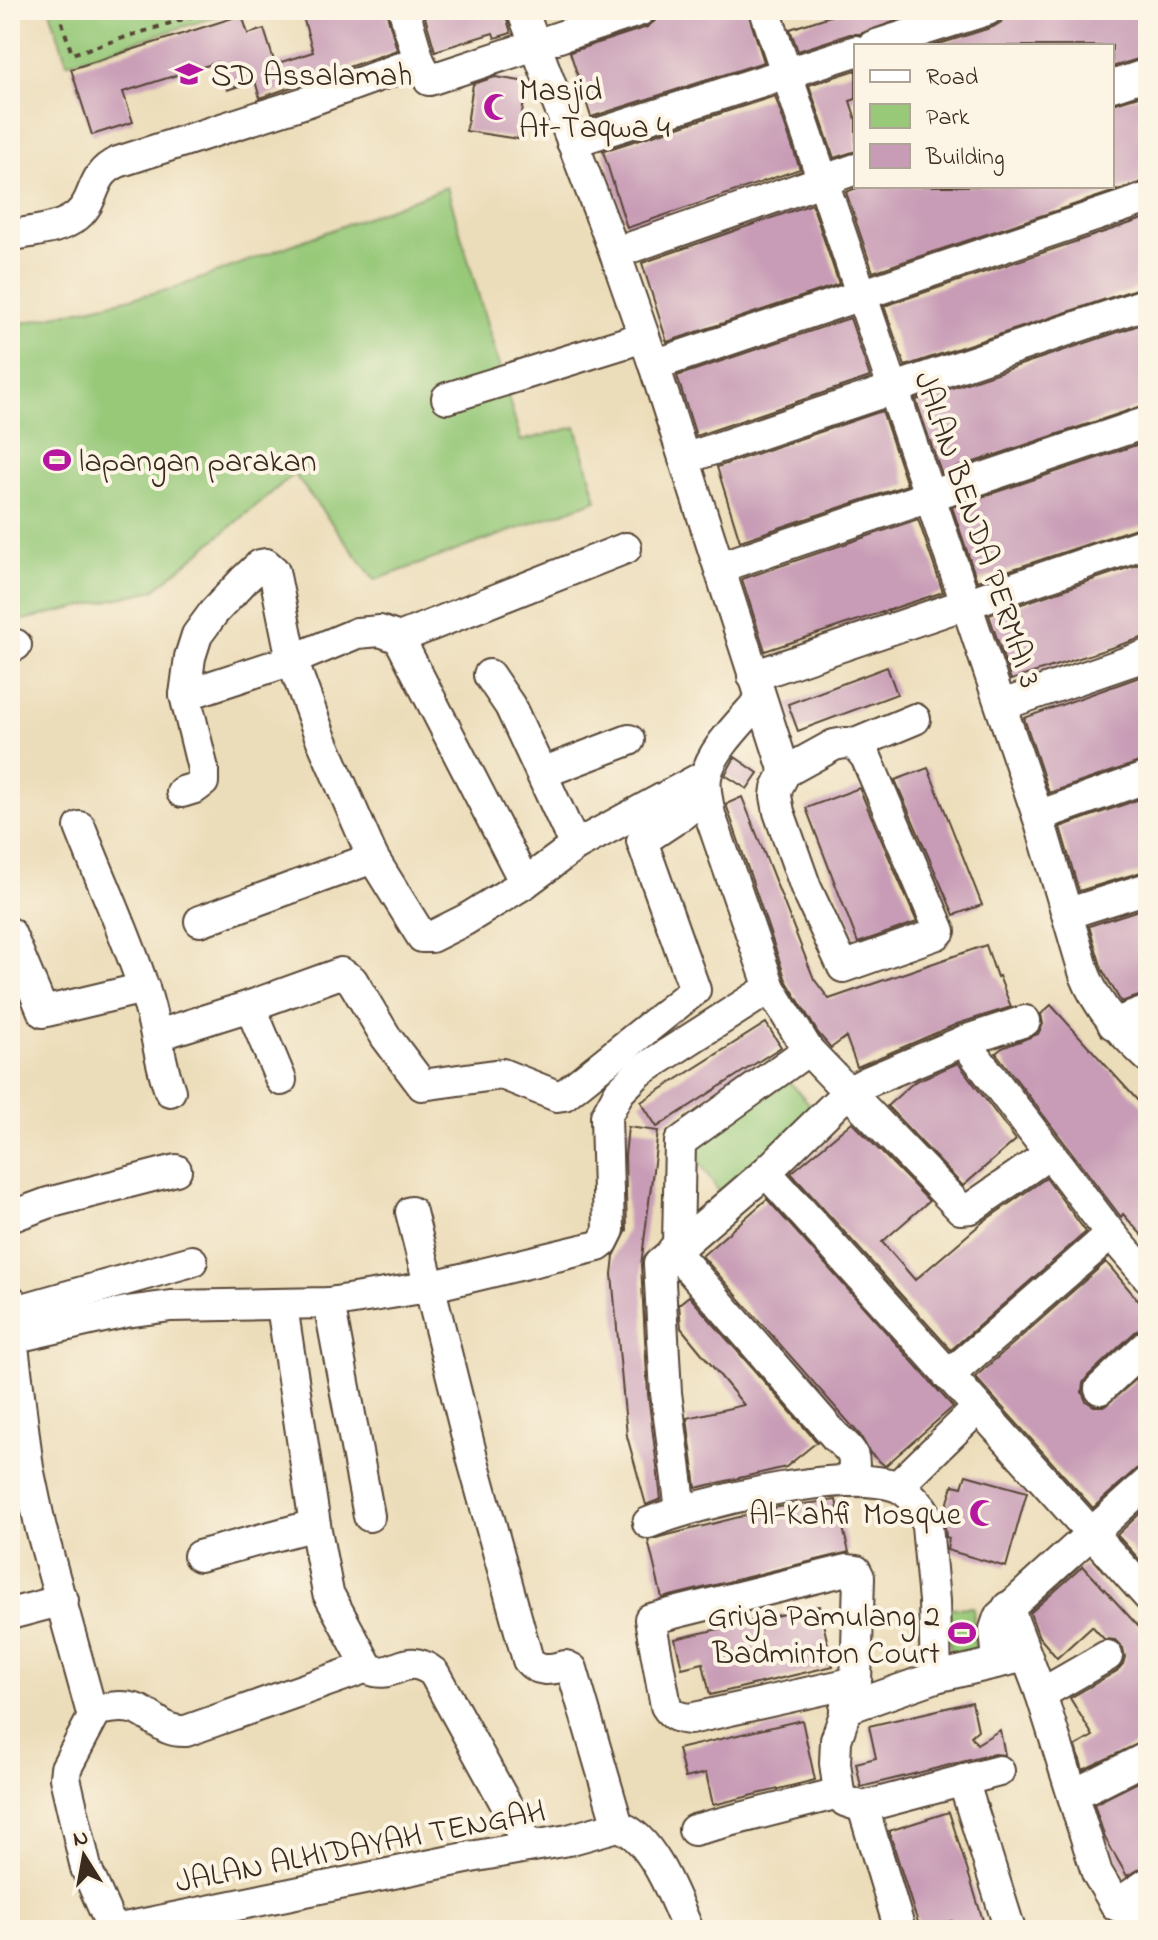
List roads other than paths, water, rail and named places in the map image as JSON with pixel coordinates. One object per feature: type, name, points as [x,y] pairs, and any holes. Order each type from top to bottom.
[{"type":"street","points":[[404,10],[419,61],[427,79],[432,80],[641,10]]},
{"type":"street","points":[[522,10],[649,351],[785,772]]},
{"type":"street","name":"JALAN BENDA PERMAI 3","points":[[765,10],[1002,705],[1069,913],[1085,975],[1094,997],[1113,1024],[1148,1057]]},
{"type":"street","points":[[879,44],[987,10]]},
{"type":"street","points":[[572,142],[854,52]]},
{"type":"street","points":[[10,236],[57,226],[75,218],[83,209],[99,175],[118,162],[309,101],[419,61]]},
{"type":"street","points":[[1114,85],[1148,74]]},
{"type":"street","points":[[615,253],[854,170]]},
{"type":"street","points":[[447,398],[649,351],[860,295],[1148,198]]},
{"type":"street","points":[[684,459],[1148,303]]},
{"type":"street","points":[[720,567],[1148,422]]},
{"type":"street","points":[[158,1035],[341,973],[352,980],[386,1037],[422,1085],[502,1074],[557,1096],[564,1095],[695,990],[642,841],[680,816],[706,785],[726,739],[756,688],[968,603],[1148,542]]},
{"type":"street","points":[[185,695],[292,660],[363,631],[380,631],[399,638],[626,548]]},
{"type":"street","points":[[182,792],[200,786],[204,776],[185,695],[190,657],[197,635],[214,612],[260,565],[266,564],[274,571],[292,660],[320,736],[373,858],[418,933],[426,938],[465,920],[525,883],[575,846],[706,785]]},
{"type":"street","points":[[399,638],[525,883]]},
{"type":"street","points":[[1002,705],[1148,655]]},
{"type":"street","points":[[489,675],[510,706],[575,846]]},
{"type":"street","points":[[855,744],[866,757],[940,929],[937,934],[848,967],[841,966],[806,888],[779,812],[777,788],[785,772],[834,745],[855,744],[915,719]]},
{"type":"street","points":[[542,773],[629,740]]},
{"type":"street","points":[[1038,816],[1148,777]]},
{"type":"street","points":[[706,785],[710,815],[770,988],[808,1050],[961,1209],[971,1208],[1049,1154]]},
{"type":"street","points":[[80,827],[144,988],[170,1091]]},
{"type":"street","points":[[200,921],[373,858]]},
{"type":"street","points":[[1069,913],[1148,888]]},
{"type":"street","points":[[10,933],[43,1012],[144,988]]},
{"type":"street","points":[[11,1316],[126,1312],[171,1306],[329,1303],[428,1287],[592,1248],[603,1242],[609,1230],[606,1116],[612,1102],[639,1072],[770,988]]},
{"type":"street","points":[[250,1006],[281,1080]]},
{"type":"street","points":[[1113,1024],[1148,1011]]},
{"type":"street","points":[[681,1510],[666,1393],[658,1270],[661,1261],[766,1172],[848,1092],[964,1041],[1025,1021]]},
{"type":"street","points":[[964,1041],[1111,1234],[1148,1277]]},
{"type":"street","points":[[808,1050],[680,1142],[675,1248],[835,1436],[852,1451],[855,1460],[852,1481]]},
{"type":"street","points":[[10,1217],[48,1203],[176,1170]]},
{"type":"street","points":[[766,1172],[1148,1596]]},
{"type":"street","points":[[411,1212],[473,1461],[528,1660],[544,1670],[566,1666],[572,1669],[618,1826],[636,1836],[668,1880],[688,1930]]},
{"type":"street","points":[[948,1376],[1111,1234]]},
{"type":"street","points":[[11,1316],[192,1261]]},
{"type":"street","points":[[329,1303],[369,1516]]},
{"type":"street","points":[[282,1306],[328,1593],[372,1671],[382,1673],[411,1663],[423,1664],[434,1673],[529,1846]]},
{"type":"street","points":[[11,1316],[19,1470],[63,1600],[92,1711],[92,1723],[66,1768],[65,1778],[86,1868],[114,1930]]},
{"type":"street","points":[[1100,1389],[1148,1344]]},
{"type":"street","points":[[898,1486],[978,1408]]},
{"type":"street","points":[[648,1523],[681,1510],[807,1484],[852,1481],[898,1486],[926,1515],[934,1601],[936,1677]]},
{"type":"street","points":[[998,1662],[996,1623],[1008,1607],[1148,1482]]},
{"type":"street","points":[[199,1556],[315,1525]]},
{"type":"street","points":[[900,1930],[851,1800],[836,1780],[836,1740],[851,1695],[859,1575],[854,1570],[650,1619],[666,1706],[670,1713],[690,1719],[851,1695],[1028,1656]]},
{"type":"street","points":[[10,1614],[63,1600]]},
{"type":"street","points":[[1008,1607],[1041,1694],[1097,1873],[1116,1905],[1148,1920]]},
{"type":"street","points":[[1041,1694],[1107,1656]]},
{"type":"street","points":[[92,1711],[119,1706],[133,1708],[167,1730],[186,1731],[367,1667]]},
{"type":"street","points":[[1073,1795],[1148,1757]]},
{"type":"street","points":[[694,1830],[999,1771]]},
{"type":"street","points":[[963,1780],[1010,1930]]},
{"type":"street","name":"JALAN ALHIDAYAH TENGAH","points":[[114,1930],[568,1840],[618,1826]]},
{"type":"street","points":[[1116,1905],[1148,1883]]},
{"type":"place","name":"SD Assalamah","points":[[189,74]]},
{"type":"place","name":"Masjid At-Taqwa 4","points":[[497,107]]},
{"type":"place","name":"lapangan parakan","points":[[57,460]]},
{"type":"place","name":"Al-Kahfi Mosque","points":[[983,1513]]},
{"type":"place","name":"Griya Pamulang 2 Badminton Court","points":[[962,1633]]}]
